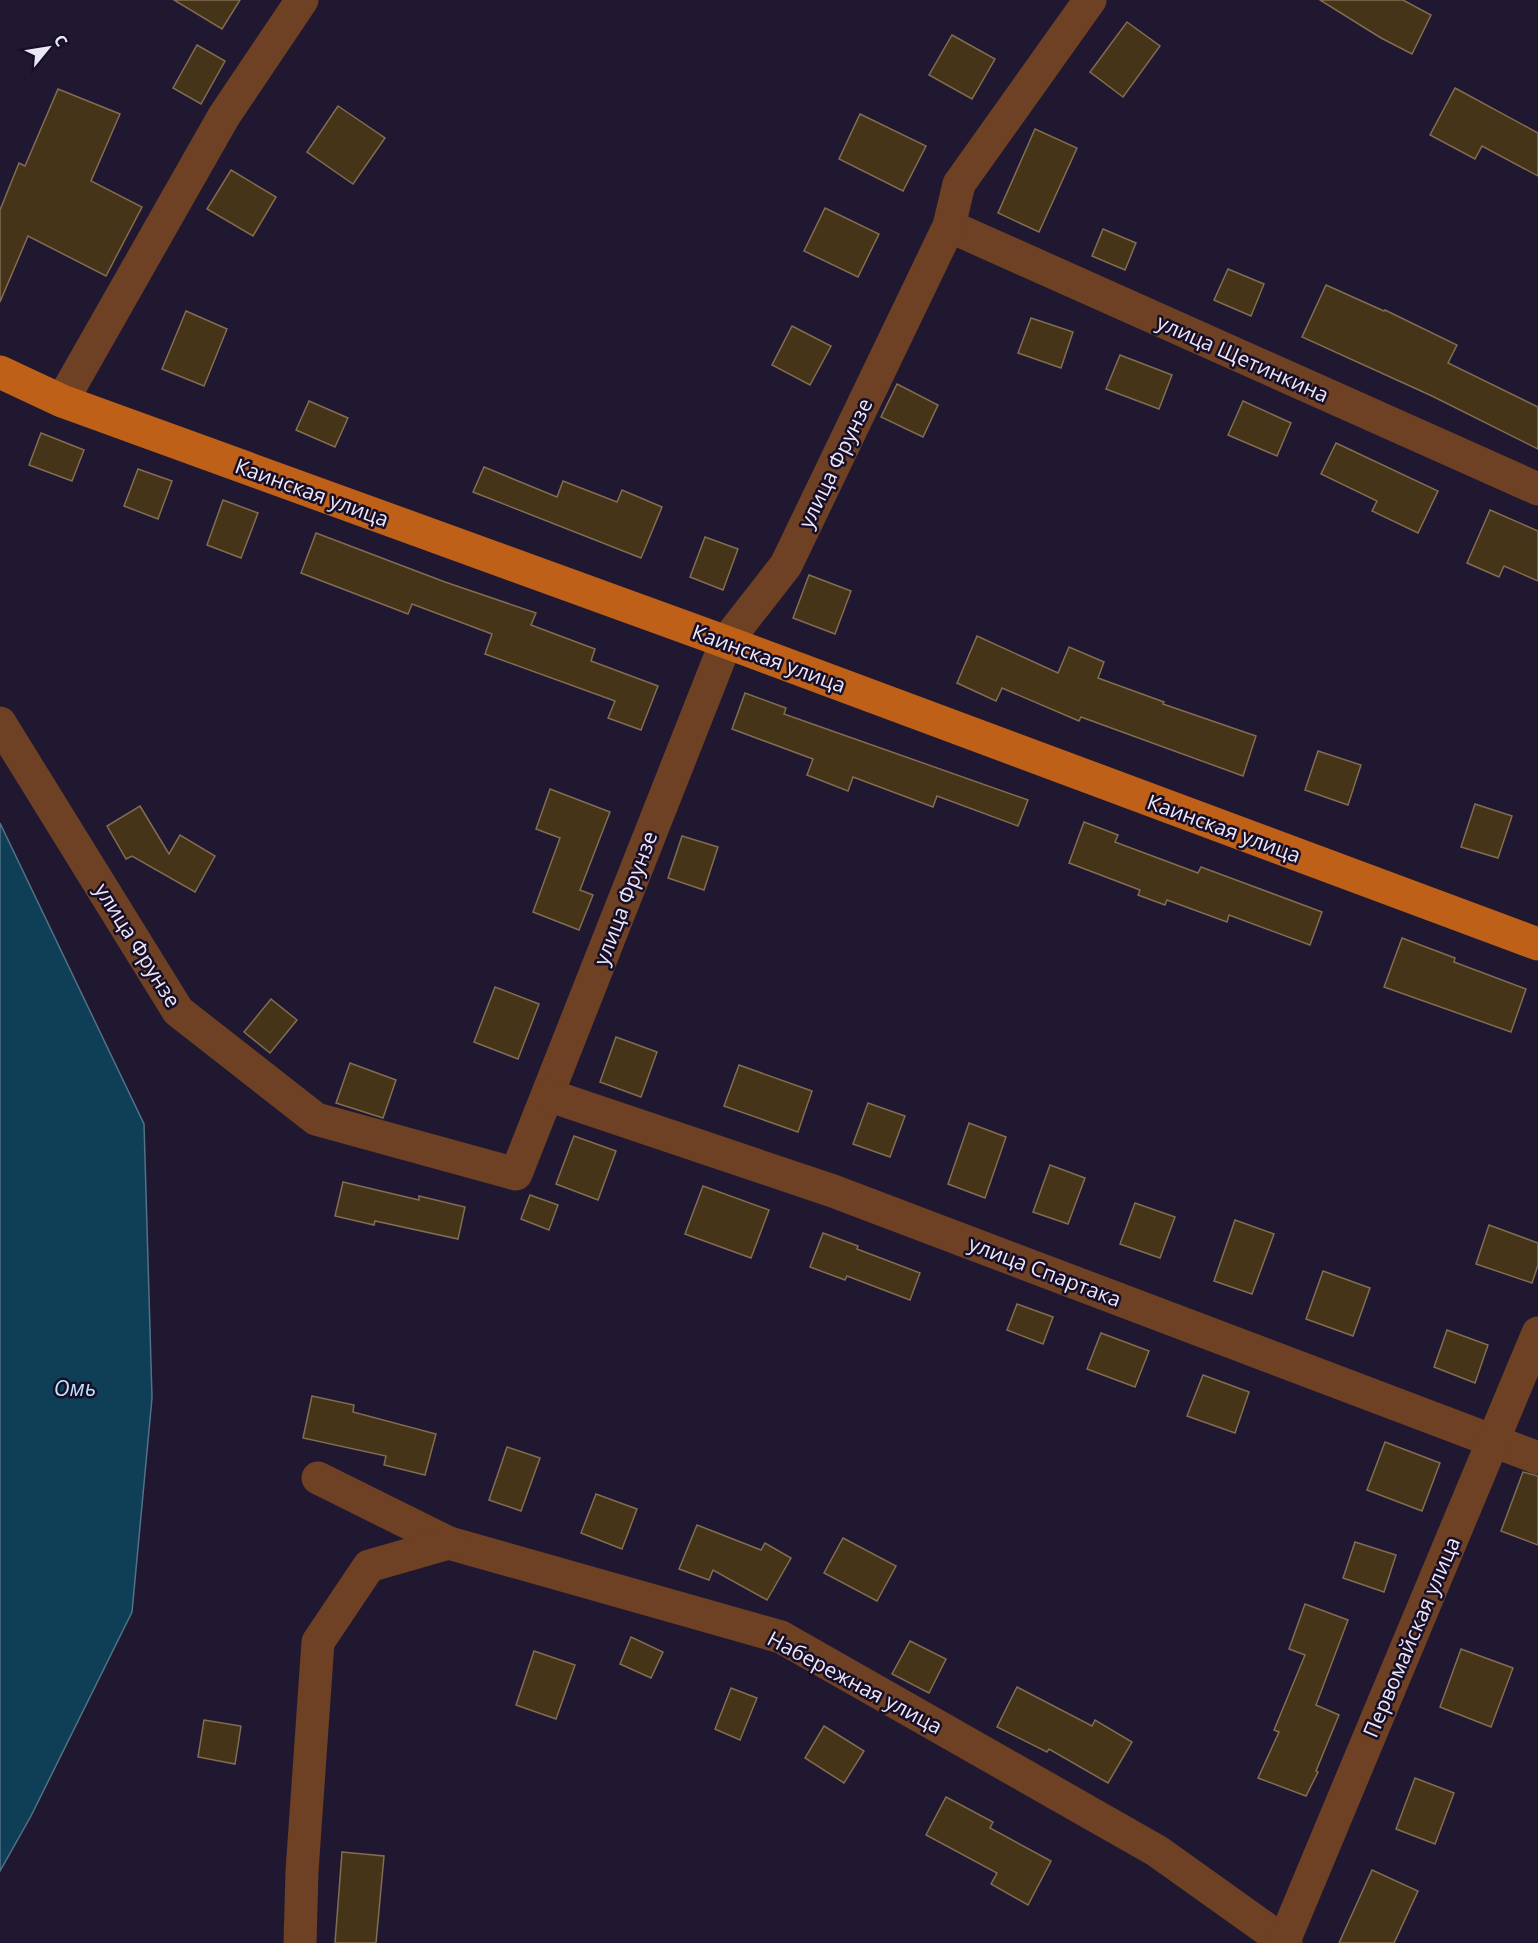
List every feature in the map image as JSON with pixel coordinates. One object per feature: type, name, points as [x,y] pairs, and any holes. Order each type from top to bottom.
[{"type":"main road","name":"Каинская улица","points":[[0,372],[62,401],[726,642],[1538,944]]},
{"type":"street","points":[[62,401],[224,116],[302,0]]},
{"type":"street","name":"улица Фрунзе","points":[[0,723],[178,1011],[316,1119],[516,1174],[726,642],[786,565],[949,226],[959,184],[1090,0]]},
{"type":"street","name":"улица Щетинкина","points":[[949,226],[1538,489]]},
{"type":"street","name":"улица Спартака","points":[[548,1095],[832,1191],[1538,1458]]},
{"type":"street","name":"Первомайская улица","points":[[1285,1942],[1538,1333]]},
{"type":"street","name":"Набережная улица","points":[[318,1478],[449,1543],[780,1638],[1157,1851],[1285,1942]]},
{"type":"street","points":[[300,1943],[302,1871],[318,1642],[369,1566],[449,1543]]},
{"type":"water","name":"Омь","points":[[0,823],[144,1124],[152,1398],[132,1612],[31,1816],[0,1871]]},
{"type":"building","points":[[174,0],[240,0],[222,29]]},
{"type":"building","points":[[1320,0],[1403,0],[1431,15],[1412,54],[1381,38]]},
{"type":"building","points":[[1127,22],[1160,46],[1123,97],[1090,72]]},
{"type":"building","points":[[952,35],[995,59],[972,99],[929,75]]},
{"type":"building","points":[[197,45],[225,61],[201,104],[173,88]]},
{"type":"building","points":[[1455,88],[1538,133],[1538,176],[1482,146],[1475,159],[1430,135]]},
{"type":"building","points":[[58,89],[120,114],[91,181],[142,207],[106,276],[28,236],[0,302],[0,210],[19,163],[25,166]]},
{"type":"building","points":[[338,106],[385,138],[353,184],[307,152]]},
{"type":"building","points":[[860,114],[926,146],[903,191],[839,159]]},
{"type":"building","points":[[1035,129],[1077,148],[1039,232],[998,213]]},
{"type":"building","points":[[231,170],[276,197],[253,236],[207,209]]},
{"type":"building","points":[[825,208],[879,234],[858,277],[804,251]]},
{"type":"building","points":[[1103,229],[1136,243],[1125,270],[1092,256]]},
{"type":"building","points":[[1228,269],[1264,284],[1251,316],[1214,300]]},
{"type":"building","points":[[1326,285],[1385,310],[1457,345],[1448,363],[1538,407],[1538,449],[1432,396],[1302,337]]},
{"type":"building","points":[[186,311],[227,329],[204,386],[162,369]]},
{"type":"building","points":[[1031,318],[1073,332],[1061,368],[1018,353]]},
{"type":"building","points":[[792,326],[831,346],[810,385],[772,365]]},
{"type":"building","points":[[1120,355],[1172,375],[1159,409],[1106,389]]},
{"type":"building","points":[[897,384],[938,405],[923,437],[881,417]]},
{"type":"building","points":[[309,401],[348,418],[335,447],[296,430]]},
{"type":"building","points":[[1243,401],[1291,423],[1277,456],[1228,435]]},
{"type":"building","points":[[41,433],[84,450],[72,481],[29,465]]},
{"type":"building","points":[[1336,443],[1438,491],[1418,533],[1372,511],[1377,501],[1321,474]]},
{"type":"building","points":[[484,467],[557,497],[563,481],[617,502],[622,490],[662,507],[641,558],[473,492]]},
{"type":"building","points":[[138,469],[172,481],[158,519],[124,506]]},
{"type":"building","points":[[223,500],[258,513],[241,558],[207,545]]},
{"type":"building","points":[[1490,510],[1538,531],[1538,581],[1504,566],[1499,577],[1467,563]]},
{"type":"building","points":[[316,533],[445,582],[536,613],[531,625],[595,649],[591,661],[658,686],[641,730],[608,718],[615,701],[485,654],[492,634],[412,604],[408,614],[301,573]]},
{"type":"building","points":[[705,537],[738,549],[723,590],[690,577]]},
{"type":"building","points":[[809,575],[851,591],[835,634],[793,618]]},
{"type":"building","points":[[977,636],[1058,673],[1069,647],[1104,662],[1098,678],[1164,702],[1163,704],[1256,736],[1243,776],[1081,717],[1079,721],[1002,688],[996,701],[957,683]]},
{"type":"building","points":[[745,693],[786,708],[784,714],[1028,800],[1018,826],[937,796],[933,807],[853,777],[848,791],[807,775],[813,759],[732,729]]},
{"type":"building","points":[[1318,751],[1361,765],[1348,805],[1305,790]]},
{"type":"building","points":[[550,789],[610,812],[580,890],[593,895],[579,930],[533,912],[560,838],[536,829]]},
{"type":"building","points":[[1475,804],[1512,816],[1498,858],[1461,847]]},
{"type":"building","points":[[140,806],[169,854],[180,835],[215,856],[195,892],[132,856],[126,859],[107,826]]},
{"type":"building","points":[[1084,822],[1118,835],[1115,842],[1198,873],[1201,867],[1322,912],[1310,945],[1229,915],[1227,922],[1167,900],[1165,905],[1138,895],[1140,890],[1069,863]]},
{"type":"building","points":[[682,836],[718,847],[704,890],[668,878]]},
{"type":"building","points":[[1402,938],[1455,958],[1454,962],[1526,989],[1511,1032],[1384,987]]},
{"type":"building","points":[[495,987],[539,1004],[518,1059],[474,1042]]},
{"type":"building","points":[[271,999],[297,1020],[270,1053],[244,1032]]},
{"type":"building","points":[[616,1037],[657,1052],[641,1097],[600,1082]]},
{"type":"building","points":[[350,1063],[396,1080],[383,1118],[336,1103]]},
{"type":"building","points":[[739,1065],[812,1091],[798,1132],[724,1106]]},
{"type":"building","points":[[868,1103],[905,1116],[890,1157],[853,1144]]},
{"type":"building","points":[[969,1123],[1006,1137],[985,1198],[948,1184]]},
{"type":"building","points":[[574,1136],[616,1151],[598,1200],[556,1184]]},
{"type":"building","points":[[1050,1165],[1085,1178],[1068,1224],[1033,1212]]},
{"type":"building","points":[[343,1182],[419,1200],[419,1196],[465,1207],[458,1239],[375,1221],[374,1225],[335,1216]]},
{"type":"building","points":[[703,1186],[769,1210],[751,1258],[685,1234]]},
{"type":"building","points":[[530,1195],[558,1205],[549,1230],[521,1219]]},
{"type":"building","points":[[1135,1203],[1175,1217],[1160,1258],[1120,1244]]},
{"type":"building","points":[[1235,1220],[1274,1234],[1252,1294],[1214,1281]]},
{"type":"building","points":[[1489,1225],[1538,1243],[1538,1265],[1532,1283],[1476,1264]]},
{"type":"building","points":[[823,1233],[858,1246],[857,1249],[920,1273],[910,1300],[847,1276],[845,1280],[810,1267]]},
{"type":"building","points":[[1323,1271],[1370,1288],[1353,1336],[1306,1319]]},
{"type":"building","points":[[1017,1304],[1053,1317],[1043,1344],[1007,1330]]},
{"type":"building","points":[[1447,1330],[1488,1345],[1475,1383],[1434,1367]]},
{"type":"building","points":[[1101,1333],[1149,1351],[1135,1387],[1087,1369]]},
{"type":"building","points":[[1203,1375],[1249,1392],[1235,1433],[1187,1416]]},
{"type":"building","points":[[312,1396],[354,1405],[353,1412],[436,1434],[425,1475],[384,1465],[386,1456],[303,1438]]},
{"type":"building","points":[[1385,1442],[1440,1463],[1422,1511],[1367,1490]]},
{"type":"building","points":[[507,1447],[540,1458],[521,1511],[489,1500]]},
{"type":"building","points":[[1523,1472],[1538,1476],[1538,1545],[1501,1531]]},
{"type":"building","points":[[596,1494],[637,1509],[622,1549],[581,1533]]},
{"type":"building","points":[[697,1525],[761,1550],[765,1543],[791,1558],[767,1600],[713,1570],[709,1580],[679,1569]]},
{"type":"building","points":[[843,1538],[896,1566],[877,1601],[824,1573]]},
{"type":"building","points":[[1355,1542],[1396,1555],[1384,1592],[1343,1578]]},
{"type":"building","points":[[1305,1604],[1348,1620],[1316,1705],[1339,1715],[1316,1771],[1318,1772],[1306,1796],[1258,1778],[1279,1732],[1274,1730],[1305,1655],[1289,1649]]},
{"type":"building","points":[[631,1637],[663,1652],[651,1678],[620,1664]]},
{"type":"building","points":[[910,1641],[946,1659],[929,1693],[892,1674]]},
{"type":"building","points":[[1461,1649],[1513,1668],[1491,1727],[1440,1707]]},
{"type":"building","points":[[534,1651],[575,1665],[556,1719],[516,1705]]},
{"type":"building","points":[[1017,1687],[1092,1726],[1095,1720],[1132,1742],[1108,1783],[1049,1749],[1047,1752],[997,1727]]},
{"type":"building","points":[[731,1688],[757,1698],[740,1740],[715,1729]]},
{"type":"building","points":[[204,1720],[241,1726],[235,1764],[198,1757]]},
{"type":"building","points":[[824,1726],[864,1751],[844,1783],[805,1758]]},
{"type":"building","points":[[1415,1778],[1454,1793],[1435,1844],[1396,1829]]},
{"type":"building","points":[[946,1797],[993,1822],[990,1828],[1051,1861],[1028,1905],[991,1884],[997,1873],[926,1835]]},
{"type":"building","points":[[342,1852],[384,1856],[376,1943],[335,1943]]},
{"type":"building","points":[[1372,1870],[1418,1891],[1394,1943],[1339,1943]]}]
